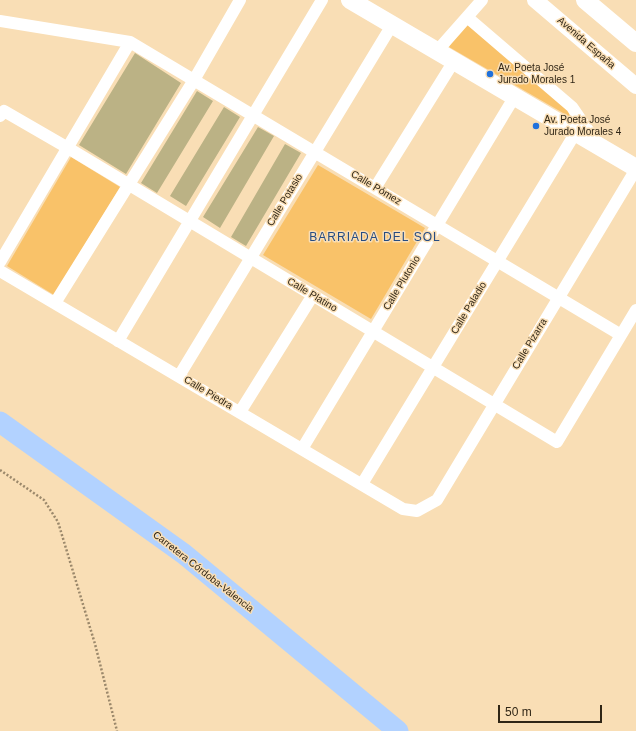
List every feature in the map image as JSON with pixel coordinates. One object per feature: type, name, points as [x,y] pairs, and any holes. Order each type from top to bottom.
[{"type":"highway","name":"Carretera Córdoba-Valencia","points":[[0,422],[184,554],[398,731]]},
{"type":"main road","points":[[585,0],[636,43]]},
{"type":"main road","points":[[351,1],[636,168]]},
{"type":"street","points":[[55,303],[194,80],[240,0]]},
{"type":"street","points":[[118,341],[322,0]]},
{"type":"street","points":[[437,51],[482,0]]},
{"type":"street","name":"Avenida España","points":[[536,0],[636,86]]},
{"type":"street","points":[[467,17],[572,107],[597,145]]},
{"type":"street","points":[[0,21],[130,42],[0,262]]},
{"type":"street","name":"Calle Potasio","points":[[179,376],[392,24]]},
{"type":"street","name":"Calle Pómez","points":[[130,42],[621,335]]},
{"type":"street","points":[[375,188],[454,61]]},
{"type":"street","name":"Calle Plutonio","points":[[302,449],[515,96]]},
{"type":"street","name":"Calle Platino","points":[[0,116],[4,111],[68,148],[557,442],[621,335]]},
{"type":"street","name":"Calle Paladio","points":[[362,484],[576,132]]},
{"type":"street","name":"Calle Pizarra","points":[[417,511],[437,500],[636,168]]},
{"type":"street","name":"Calle Piedra","points":[[0,271],[403,509],[417,511]]},
{"type":"street","points":[[240,412],[313,295]]},
{"type":"street","points":[[621,335],[636,310]]},
{"type":"path","points":[[0,470],[44,500],[58,522],[95,644],[117,731]]},
{"type":"shaded area","points":[[464,20],[568,110],[570,117],[449,47]]},
{"type":"shaded area","points":[[71,157],[120,187],[54,295],[7,266]]},
{"type":"shaded area","points":[[318,165],[425,228],[371,319],[263,255]]},
{"type":"building","points":[[135,53],[181,83],[126,174],[79,145]]},
{"type":"building","points":[[197,91],[213,101],[157,193],[141,183]]},
{"type":"building","points":[[224,107],[240,117],[186,206],[170,196]]},
{"type":"building","points":[[258,127],[274,136],[220,228],[203,217]]},
{"type":"building","points":[[285,144],[301,153],[246,246],[231,237]]},
{"type":"place","name":"Av. Poeta José Jurado Morales 1","points":[[490,74]]},
{"type":"place","name":"Av. Poeta José Jurado Morales 4","points":[[536,126]]},
{"type":"district","name":"BARRIADA DEL SOL","points":[[375,238]]}]
